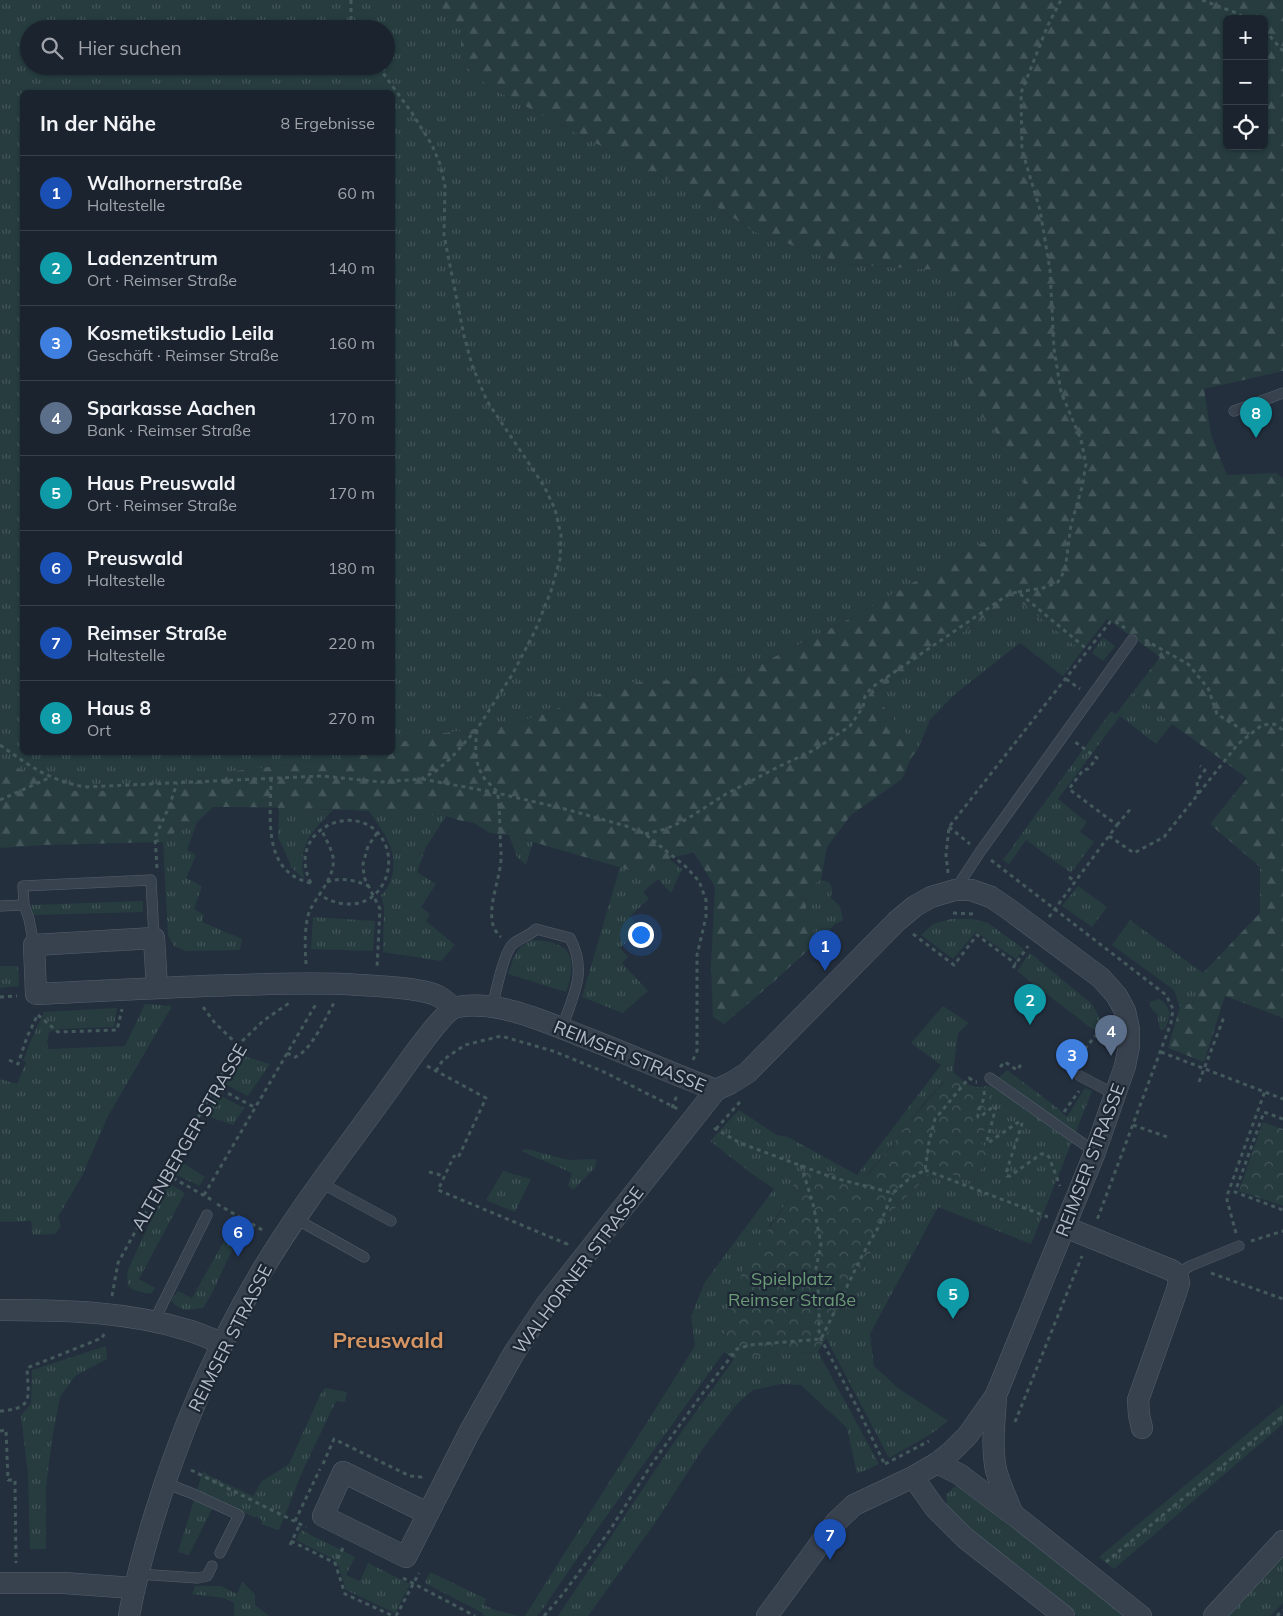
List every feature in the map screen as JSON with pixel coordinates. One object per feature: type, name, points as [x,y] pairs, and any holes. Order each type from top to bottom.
[{"type":"street","name":"REIMSER STRASSE","points":[[129,1616],[135,1581],[173,1460],[192,1411],[222,1344],[261,1273],[296,1219],[412,1058],[453,1008],[472,1005],[528,1014],[716,1090],[747,1073],[903,916],[915,906],[931,897],[955,890],[971,890],[991,897],[1101,978],[1117,996],[1125,1011],[1129,1029],[1129,1046],[1116,1095],[1095,1152],[1053,1223],[996,1395],[994,1455],[996,1469],[1013,1514]]},
{"type":"street","points":[[157,988],[154,938],[34,944],[36,994],[157,988],[188,986],[328,983],[426,992],[439,997],[453,1008]]},
{"type":"street","name":"WALHORNER STRASSE","points":[[427,1513],[343,1472],[323,1516],[406,1557],[470,1431],[514,1353],[546,1305],[716,1090]]},
{"type":"street","points":[[1053,1223],[1177,1274],[1179,1283],[1176,1293],[1138,1400],[1142,1428]]},
{"type":"street","points":[[0,1310],[108,1314],[154,1321],[188,1330],[222,1344]]},
{"type":"street","name":"REIMSER STRASSE","points":[[767,1616],[836,1522],[854,1505],[913,1477],[937,1463],[968,1435],[996,1395]]},
{"type":"street","name":"REIMSER STRASSE","points":[[937,1463],[959,1474],[1013,1514],[1141,1616]]},
{"type":"street","points":[[913,1477],[935,1508],[965,1538],[1064,1616]]},
{"type":"street","points":[[1214,1616],[1283,1541]]},
{"type":"street","points":[[8,1583],[135,1581]]},
{"type":"lane","points":[[1234,411],[1283,393]]},
{"type":"lane","points":[[955,890],[980,852],[1092,698],[1133,636]]},
{"type":"lane","points":[[34,944],[24,905],[23,886],[151,880],[154,938]]},
{"type":"lane","points":[[0,906],[24,905]]},
{"type":"lane","points":[[492,1008],[511,945],[529,936],[536,929],[570,938],[579,960],[579,976],[562,1028]]},
{"type":"lane","points":[[1080,1076],[1116,1095]]},
{"type":"lane","points":[[985,1079],[1095,1152]]},
{"type":"lane","points":[[321,1183],[391,1221]]},
{"type":"lane","points":[[154,1321],[206,1215]]},
{"type":"lane","points":[[296,1219],[364,1257]]},
{"type":"lane","points":[[1177,1274],[1190,1266],[1239,1246]]},
{"type":"lane","points":[[165,1484],[199,1496],[239,1515],[220,1553]]},
{"type":"lane","points":[[135,1581],[198,1578],[207,1576],[212,1566]]},
{"type":"path","points":[[351,0],[351,20]]},
{"type":"path","points":[[645,834],[666,829],[726,794],[814,750],[850,726],[871,688],[1009,594],[1044,588],[1058,582],[1066,570],[1071,525],[1086,464],[1081,440],[1060,392],[1054,349],[1048,262],[1040,210],[1022,150],[1021,93],[1048,25],[1061,0]]},
{"type":"path","points":[[1202,0],[1240,15]]},
{"type":"path","points":[[1268,35],[1283,51]]},
{"type":"path","points":[[384,75],[432,145],[440,164],[445,186],[444,235],[464,336],[472,365],[487,401],[544,486],[556,509],[562,535],[560,559],[551,591],[535,631],[512,675],[478,729],[451,758],[436,771],[421,779]]},
{"type":"path","points":[[1018,592],[1088,650]]},
{"type":"path","points":[[955,890],[948,872],[946,855],[949,827],[1110,622],[1116,622],[1133,636],[1188,664],[1208,688],[1218,714],[1249,734]]},
{"type":"path","points":[[1109,836],[1134,853],[1164,837],[1238,744],[1249,734],[1262,725],[1274,724],[1283,730]]},
{"type":"path","points":[[478,729],[475,748],[476,763],[484,778],[497,793],[502,861],[492,910],[492,924]]},
{"type":"path","points":[[0,745],[29,766],[66,783],[85,787],[322,776],[381,782],[421,779],[497,793],[594,817],[626,826],[645,834],[686,866],[699,881],[706,900],[706,917],[697,955],[697,1051]]},
{"type":"path","points":[[1083,748],[1097,758],[1088,769],[1083,770],[1069,789],[1117,825]]},
{"type":"path","points":[[1198,795],[1197,781],[1205,770],[1200,766]]},
{"type":"path","points":[[0,800],[52,777]]},
{"type":"path","points":[[272,778],[270,837],[274,851],[282,865],[289,873],[301,881],[311,883],[306,874],[304,862],[306,850],[311,839],[321,829],[334,822],[348,820],[363,823],[377,833],[384,842],[389,856],[389,870],[384,884],[374,895],[364,902],[352,905],[329,901],[319,894]]},
{"type":"path","points":[[156,865],[155,837],[169,807],[176,783]]},
{"type":"path","points":[[1039,931],[1132,807]]},
{"type":"path","points":[[949,827],[1166,995],[1173,1009],[1172,1022],[1090,1238],[1013,1426]]},
{"type":"path","points":[[307,983],[305,952],[308,917],[330,876],[334,860],[321,829]]},
{"type":"path","points":[[376,986],[380,909],[364,877],[363,864],[368,846],[377,833]]},
{"type":"path","points":[[1068,877],[1075,881]]},
{"type":"path","points":[[326,882],[347,879],[369,886]]},
{"type":"path","points":[[946,915],[972,913],[978,915]]},
{"type":"path","points":[[906,941],[919,929]]},
{"type":"path","points":[[913,934],[954,965],[977,936],[1016,964]]},
{"type":"path","points":[[1020,942],[1034,953]]},
{"type":"path","name":"ALTENBERGER STRASSE","points":[[0,1411],[22,1408],[27,1401],[28,1368],[102,1338],[118,1263],[214,1086],[238,1045],[263,1021],[287,1005],[307,983]]},
{"type":"path","points":[[204,1195],[328,983]]},
{"type":"path","points":[[188,986],[215,1023],[238,1045]]},
{"type":"path","points":[[8,1060],[18,1064],[38,1014],[49,1026],[58,1032],[117,1030],[125,989]]},
{"type":"path","points":[[1199,1082],[1224,1017]]},
{"type":"path","points":[[287,1053],[295,1057],[301,1055],[324,1020]]},
{"type":"path","points":[[1107,1049],[1109,1034]]},
{"type":"path","points":[[436,1071],[443,1060],[464,1045],[501,1036],[553,1051],[602,1071],[695,1118]]},
{"type":"path","points":[[1095,1036],[1109,1042]]},
{"type":"path","points":[[1161,1052],[1283,1099]]},
{"type":"path","points":[[412,1058],[486,1098],[458,1158],[454,1156],[438,1190],[567,1244],[561,1252]]},
{"type":"path","points":[[925,1170],[935,1119],[968,1078],[975,1082],[985,1079],[1005,1062],[1017,1070],[1023,1062]]},
{"type":"path","points":[[985,1079],[984,1100],[978,1117],[994,1106],[996,1107],[988,1143],[1017,1123],[1021,1121],[1022,1124],[1006,1173],[1007,1176],[1010,1176],[1041,1154],[1046,1154],[1049,1157],[1061,1188],[1064,1178]]},
{"type":"path","points":[[214,1086],[256,1108]]},
{"type":"path","points":[[1265,1092],[1227,1200],[1239,1246],[1283,1231]]},
{"type":"path","points":[[747,1096],[716,1129],[728,1138],[834,1178],[893,1194]]},
{"type":"path","points":[[1283,1119],[1264,1112],[1235,1192],[1283,1210]]},
{"type":"path","points":[[1133,1124],[1170,1138]]},
{"type":"path","points":[[800,1165],[813,1204],[821,1244],[815,1273],[819,1296],[819,1331],[821,1339],[885,1464],[933,1439]]},
{"type":"path","points":[[821,1339],[862,1254],[879,1226],[893,1194],[910,1178],[925,1170]]},
{"type":"path","points":[[925,1170],[1053,1223],[1052,1210]]},
{"type":"path","points":[[429,1172],[444,1176]]},
{"type":"path","points":[[166,1174],[282,1241]]},
{"type":"path","points":[[544,1616],[563,1594],[610,1530],[651,1465],[737,1349],[750,1345],[821,1339]]},
{"type":"path","points":[[1090,1575],[1283,1416]]},
{"type":"path","points":[[0,1431],[6,1430],[8,1480],[14,1480],[8,1583]]},
{"type":"path","points":[[173,1460],[289,1518]]},
{"type":"path","points":[[421,1477],[428,1472]]},
{"type":"path","points":[[300,1524],[290,1543],[335,1563]]},
{"type":"path","points":[[344,1547],[335,1563],[345,1594],[344,1598]]},
{"type":"path","points":[[422,1587],[475,1616]]},
{"type":"path","points":[[345,1594],[391,1615]]},
{"type":"path","points":[[1277,1616],[1283,1610]]},
{"type":"green space","points":[[0,0],[434,0],[436,5],[461,27],[461,62],[489,87],[620,156],[696,193],[753,231],[844,264],[938,270],[963,290],[955,326],[953,353],[973,388],[981,415],[1025,468],[1021,501],[998,534],[853,617],[739,675],[629,683],[514,724],[428,735],[395,743],[395,90],[20,90],[20,755],[351,755],[335,759],[219,773],[184,787],[119,789],[92,792],[67,790],[0,759]]},
{"type":"green space","points":[[434,0],[1283,0],[1283,371],[1204,389],[1211,435],[1227,475],[1276,473],[1283,478],[1283,1018],[1225,996],[1204,1062],[1168,1048],[1180,1007],[1192,1003],[1201,987],[1203,973],[1260,913],[1260,867],[1210,824],[1247,778],[1172,724],[1133,692],[1160,657],[1107,619],[1082,651],[1014,597],[873,694],[918,749],[911,758],[902,779],[851,815],[827,847],[821,880],[815,883],[811,890],[807,900],[805,917],[818,941],[724,1024],[713,1017],[711,966],[715,887],[694,852],[669,859],[643,874],[509,835],[490,833],[474,823],[446,816],[330,809],[242,807],[213,807],[197,822],[178,830],[163,842],[0,848],[0,759],[67,790],[92,792],[119,789],[184,787],[219,773],[335,759],[351,755],[395,755],[395,743],[428,735],[514,724],[629,683],[739,675],[853,617],[998,534],[1021,501],[1025,468],[981,415],[973,388],[953,353],[955,326],[963,290],[937,270],[844,264],[753,231],[696,193],[620,156],[489,87],[461,62],[461,27],[436,5]]},
{"type":"green space","points":[[1014,597],[1082,651],[1063,676],[1020,643],[954,695],[930,720],[918,749],[873,694]]},
{"type":"green space","points":[[1103,637],[1115,646],[1103,661],[1092,653]]},
{"type":"green space","points":[[1133,692],[1172,724],[1156,744],[1120,716],[1058,799],[1087,822],[1080,832],[1094,842],[1071,873],[1026,840],[1009,864],[1003,860],[1111,711],[1116,714]]},
{"type":"green space","points":[[279,807],[333,810],[312,833],[304,848],[304,879],[292,868],[278,837]]},
{"type":"green space","points":[[368,810],[446,816],[426,847],[417,872],[436,884],[421,907],[430,914],[426,921],[455,945],[441,961],[383,952],[384,907],[381,895],[388,887],[394,862],[385,835]]},
{"type":"green space","points":[[197,822],[187,850],[196,855],[186,878],[202,886],[194,909],[204,915],[202,922],[242,939],[240,950],[185,951],[174,946],[168,936],[163,842],[178,830]]},
{"type":"green space","points":[[509,835],[533,842],[526,865],[517,857]]},
{"type":"green space","points":[[669,859],[682,869],[671,893],[658,879],[643,892],[649,899],[630,916],[641,929],[620,948],[628,957],[622,963],[648,991],[623,1013],[582,997],[620,867],[643,874]]},
{"type":"green space","points":[[821,880],[829,882],[832,888],[831,898],[840,906],[843,920],[835,924],[818,941],[805,917],[807,900],[811,890],[815,883]]},
{"type":"green space","points":[[1078,886],[1107,907],[1092,927],[1062,906]]},
{"type":"green space","points":[[143,901],[143,912],[32,915],[31,905]]},
{"type":"green space","points":[[313,917],[375,921],[373,951],[311,949]]},
{"type":"green space","points":[[951,919],[972,919],[988,923],[1024,949],[1016,959],[976,932],[953,959],[921,935],[933,924]]},
{"type":"green space","points":[[1130,920],[1203,973],[1201,987],[1192,1003],[1180,1007],[1174,990],[1112,945]]},
{"type":"green space","points":[[533,940],[556,944],[562,947],[569,955],[571,969],[566,992],[508,974],[514,957],[521,946]]},
{"type":"green space","points":[[1030,953],[1092,1004],[1104,1026],[1103,1035],[1091,1028],[1017,971]]},
{"type":"green space","points":[[0,966],[18,966],[19,986],[0,988]]},
{"type":"green space","points":[[1159,999],[1166,1005],[1169,1012],[1165,1029],[1160,1030],[1157,1014],[1151,1008],[1149,1002]]},
{"type":"green space","points":[[145,1004],[172,1006],[108,1116],[82,1176],[58,1217],[61,1226],[55,1234],[33,1235],[31,1221],[0,1222],[0,1079],[17,1084],[26,1062],[23,1061],[44,1012],[117,1008],[114,1027],[60,1029],[49,1032],[47,1043],[49,1049],[125,1046]]},
{"type":"green space","points":[[943,1006],[969,1023],[958,1033],[953,1072],[925,1102],[871,1170],[863,1183],[838,1176],[795,1181],[786,1203],[770,1225],[723,1336],[724,1352],[598,1528],[542,1610],[537,1616],[525,1616],[695,1346],[691,1316],[705,1282],[774,1189],[710,1141],[739,1110],[777,1135],[788,1137],[857,1175],[941,1065],[911,1043]]},
{"type":"green space","points":[[240,1055],[270,1064],[248,1096],[223,1083]]},
{"type":"green space","points":[[1007,1070],[1067,1117],[1085,1088],[1092,1091],[1031,1244],[938,1207],[870,1334],[874,1366],[898,1388],[948,1421],[931,1434],[889,1458],[826,1338],[895,1208],[928,1176],[932,1167],[973,1182],[988,1158],[981,1144],[993,1097],[988,1085]]},
{"type":"green space","name":"Spielplatz Reimser Straße","points":[[953,1072],[973,1086],[983,1087],[988,1085],[993,1097],[981,1144],[987,1147],[988,1158],[973,1182],[932,1167],[928,1176],[895,1208],[818,1352],[768,1354],[734,1359],[724,1352],[723,1337],[744,1266],[786,1203],[795,1181],[812,1165],[838,1176],[863,1183],[912,1119]]},
{"type":"green space","points":[[215,1093],[244,1108],[233,1125],[204,1115]]},
{"type":"green space","points":[[1263,1122],[1283,1129],[1283,1206],[1239,1191]]},
{"type":"green space","points":[[527,1149],[568,1160],[597,1159],[594,1169],[573,1190],[568,1185],[572,1173],[521,1151]]},
{"type":"green space","points":[[180,1161],[205,1177],[199,1186],[173,1173]]},
{"type":"green space","points":[[503,1171],[531,1179],[515,1212],[486,1200]]},
{"type":"green space","points":[[168,1183],[185,1193],[139,1279],[155,1288],[151,1294],[134,1290],[128,1286],[127,1272]]},
{"type":"green space","points":[[236,1220],[244,1225],[203,1308],[189,1310],[178,1307],[171,1300],[178,1291],[192,1298]]},
{"type":"green space","points":[[106,1346],[107,1359],[75,1376],[60,1397],[52,1439],[46,1488],[46,1549],[30,1549],[28,1474],[21,1415],[31,1404],[32,1370]]},
{"type":"green space","points":[[818,1352],[879,1464],[857,1474],[847,1428],[801,1385],[781,1384],[753,1390],[737,1404],[704,1447],[655,1523],[588,1616],[558,1616],[670,1448],[734,1359],[768,1354]]},
{"type":"green space","points":[[325,1388],[347,1392],[345,1402],[336,1401],[303,1470],[279,1530],[261,1524],[262,1520],[256,1516],[255,1518],[217,1499],[189,1555],[178,1552],[203,1471],[253,1496],[262,1481],[289,1464],[320,1395]]},
{"type":"green space","points":[[1283,1404],[1283,1424],[1114,1569],[1099,1557]]},
{"type":"green space","points":[[964,1486],[1127,1616],[1077,1616],[970,1531],[947,1505],[946,1495],[954,1487]]},
{"type":"green space","points":[[301,1530],[355,1557],[346,1575],[360,1581],[368,1563],[410,1584],[395,1613],[346,1590],[335,1560],[296,1540]]},
{"type":"green space","points":[[1283,1550],[1283,1603],[1270,1616],[1220,1616]]},
{"type":"green space","points":[[430,1572],[486,1599],[484,1605],[519,1616],[484,1616],[481,1612],[425,1583]]},
{"type":"green space","points":[[242,1582],[255,1594],[255,1605],[269,1616],[234,1616],[234,1603],[224,1598],[192,1594],[195,1586],[221,1586],[237,1594]]},
{"type":"place","name":"Haus 8","points":[[1256,438]]},
{"type":"place","name":"Walhornerstraße","points":[[825,971]]},
{"type":"place","name":"Ladenzentrum","points":[[1030,1025]]},
{"type":"place","name":"Sparkasse Aachen","points":[[1111,1056]]},
{"type":"place","name":"Kosmetikstudio Leila","points":[[1072,1080]]},
{"type":"place","name":"Preuswald","points":[[238,1257]]},
{"type":"place","name":"Haus Preuswald","points":[[953,1319]]},
{"type":"place","name":"Reimser Straße","points":[[830,1560]]},
{"type":"district","name":"Preuswald","points":[[388,1340]]}]
